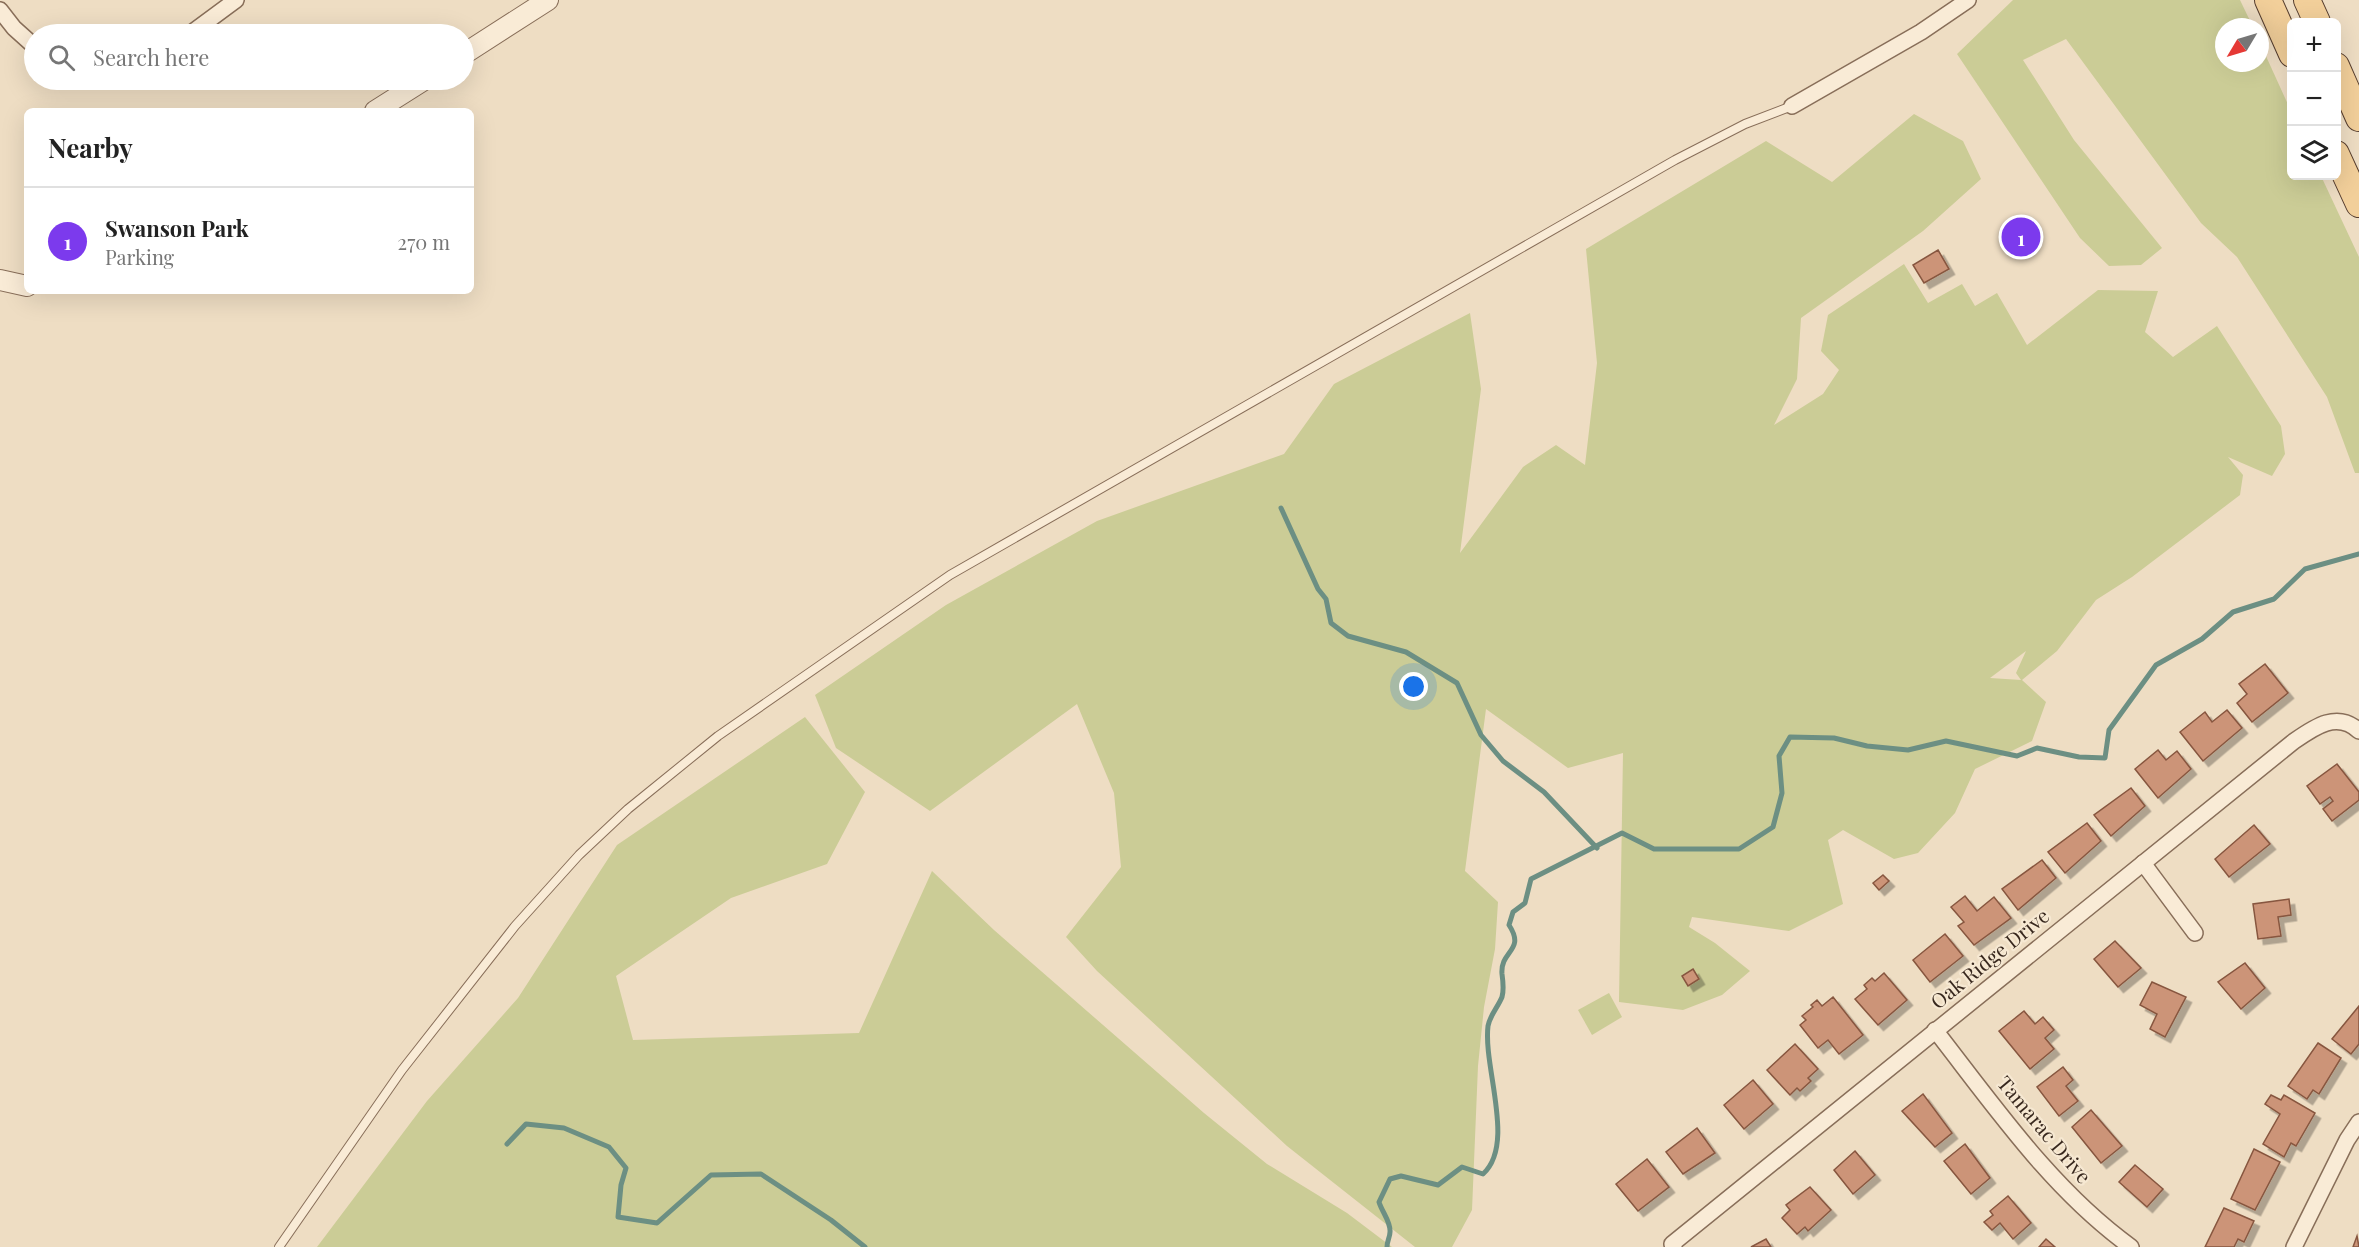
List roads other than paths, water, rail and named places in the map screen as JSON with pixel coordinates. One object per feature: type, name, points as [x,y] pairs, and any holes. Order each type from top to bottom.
[{"type":"main road","points":[[2268,0],[2287,43]]},
{"type":"main road","points":[[2307,0],[2315,18]]},
{"type":"main road","points":[[2340,72],[2359,118]]},
{"type":"main road","points":[[2341,163],[2359,204]]},
{"type":"street","points":[[204,24],[236,0]]},
{"type":"street","points":[[474,48],[548,0]]},
{"type":"street","points":[[1792,106],[1921,32],[1968,0]]},
{"type":"street","points":[[0,10],[24,37]]},
{"type":"street","points":[[380,108],[408,90]]},
{"type":"street","points":[[0,280],[24,285]]},
{"type":"street","name":"Oak Ridge Drive","points":[[1671,1246],[2293,742],[2325,722],[2342,721],[2359,731]]},
{"type":"street","points":[[2143,864],[2195,933]]},
{"type":"street","name":"Tamarac Drive","points":[[1935,1030],[2047,1170],[2100,1224],[2131,1247]]},
{"type":"street","points":[[2294,1247],[2347,1140],[2359,1122]]},
{"type":"lane","points":[[279,1247],[402,1070],[515,926],[579,855],[628,809],[718,736],[950,574],[1675,160],[1745,124],[1792,106]]},
{"type":"waterway","points":[[1281,508],[1318,589],[1326,599],[1331,623],[1348,636],[1406,652],[1457,683],[1481,735],[1503,761],[1544,792],[1597,848]]},
{"type":"waterway","points":[[1387,1247],[1390,1228],[1379,1202],[1390,1179],[1401,1176],[1438,1185],[1462,1167],[1483,1174],[1492,1161],[1497,1144],[1498,1125],[1488,1026],[1502,997],[1502,966],[1514,946],[1515,940],[1509,925],[1513,912],[1525,903],[1531,879],[1622,833],[1654,849],[1739,849],[1773,827],[1782,793],[1779,756],[1790,737],[1834,738],[1867,746],[1908,750],[1946,741],[2017,756],[2037,748],[2079,757],[2105,758],[2109,730],[2156,665],[2202,639],[2233,612],[2274,599],[2305,569],[2359,554]]},
{"type":"waterway","points":[[507,1144],[526,1124],[564,1128],[609,1147],[626,1168],[621,1185],[618,1217],[657,1223],[711,1175],[761,1174],[831,1220],[865,1247]]},
{"type":"place","name":"Swanson Park","points":[[2021,237]]}]
